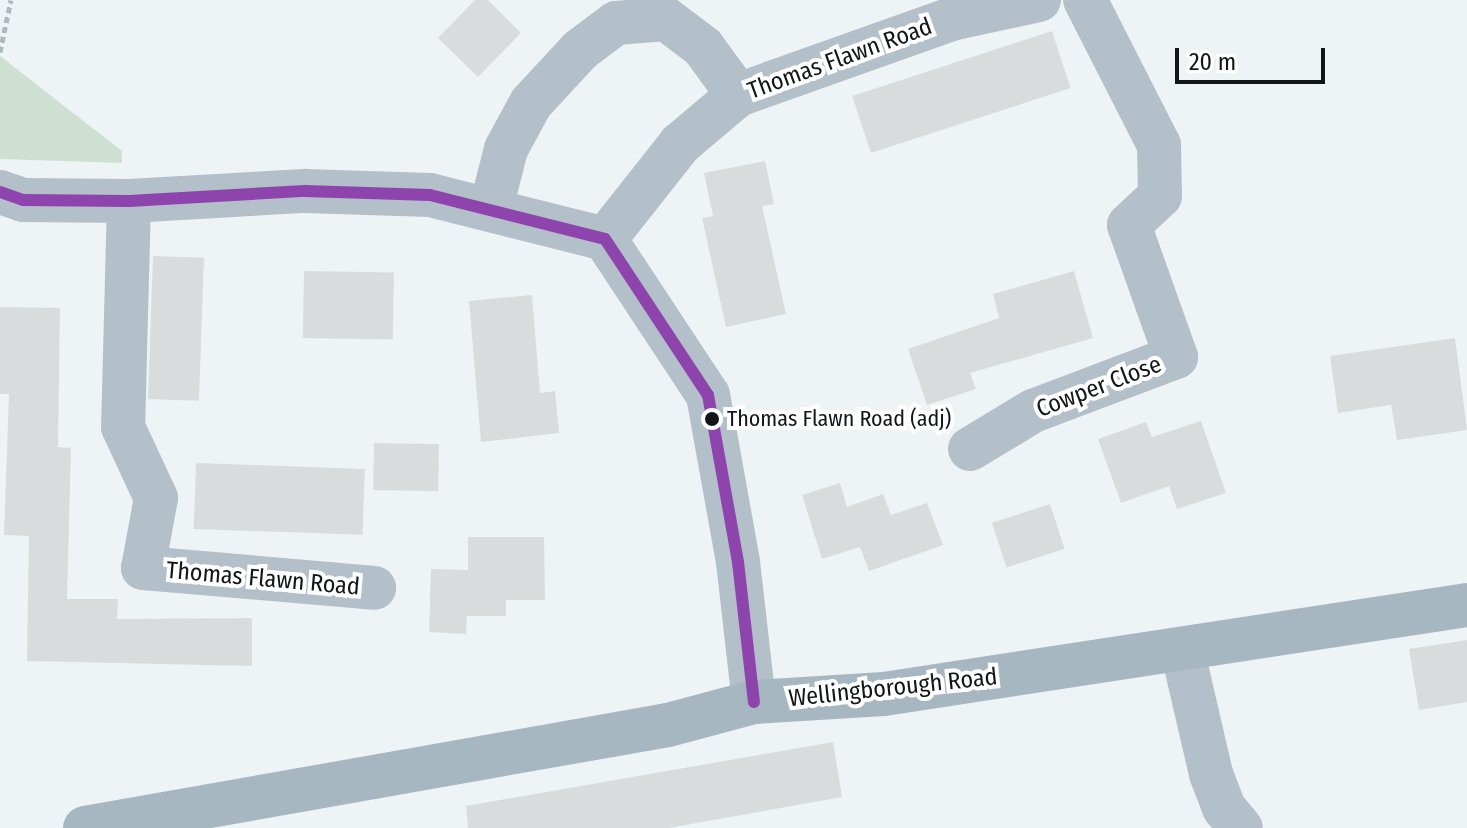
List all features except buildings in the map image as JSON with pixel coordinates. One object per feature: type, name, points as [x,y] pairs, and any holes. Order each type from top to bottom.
[{"type":"main road","name":"Wellingborough Road","points":[[85,828],[668,725],[754,702],[884,694],[1467,605]]},
{"type":"street","name":"Thomas Flawn Road","points":[[605,239],[680,144],[738,95],[947,10],[1039,0]]},
{"type":"street","name":"Cowper Close","points":[[970,449],[1033,411],[1176,357],[1129,225],[1160,196],[1159,145],[1085,0]]},
{"type":"street","points":[[491,208],[506,149],[531,103],[580,50],[616,23],[666,19],[703,47],[738,95]]},
{"type":"street","points":[[0,192],[23,200],[129,201],[305,191],[430,195],[605,239],[708,395],[738,562],[754,702]]},
{"type":"street","name":"Thomas Flawn Road","points":[[129,201],[123,427],[156,498],[143,568],[374,588]]},
{"type":"street","points":[[1182,649],[1211,774],[1224,808],[1241,828]]},
{"type":"path","points":[[0,52],[11,0]]},
{"type":"green space","points":[[0,56],[122,151],[122,163],[0,159]]},
{"type":"transit line","points":[[0,192],[23,200],[129,201],[305,191],[430,195],[605,239],[708,395],[738,562],[754,702]]},
{"type":"place","name":"Thomas Flawn Road (adj)","points":[[712,419]]}]
